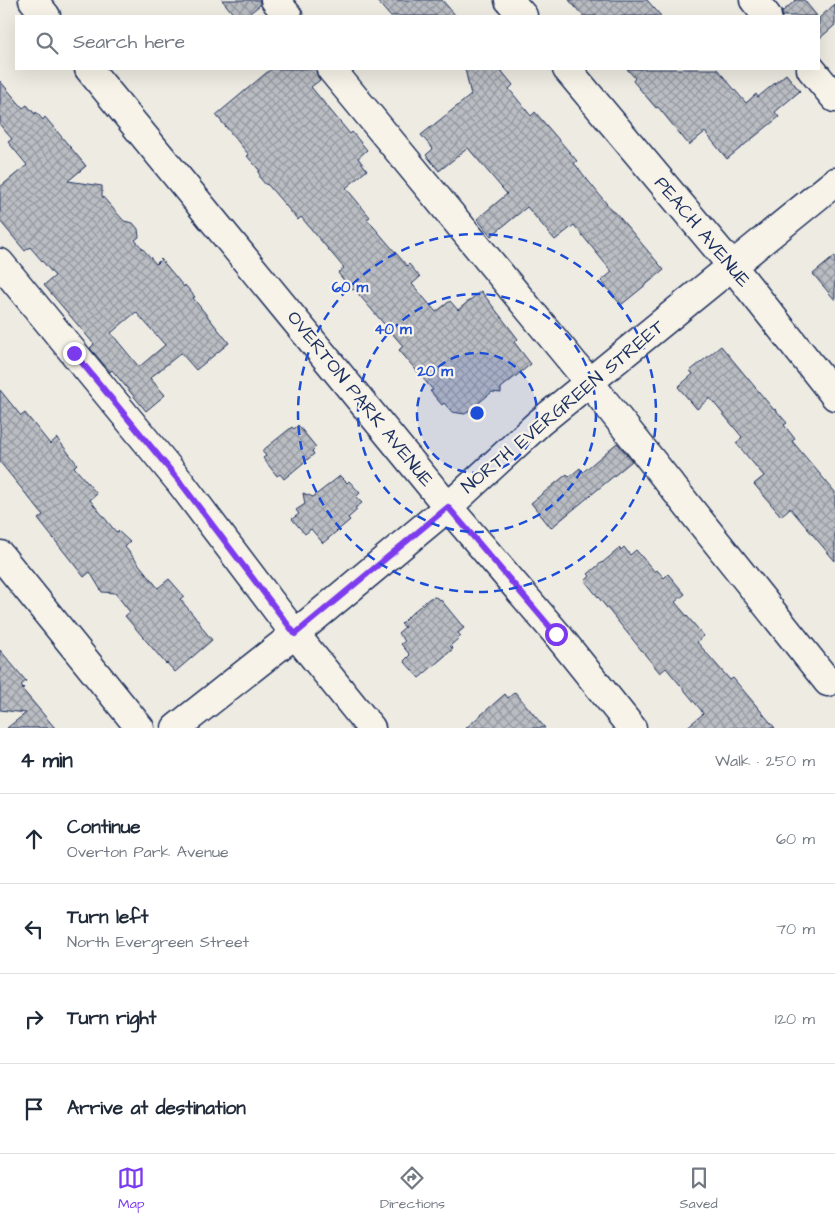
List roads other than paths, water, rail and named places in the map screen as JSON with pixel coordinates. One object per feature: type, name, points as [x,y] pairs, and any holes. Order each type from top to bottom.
[{"type":"street","points":[[33,0],[45,15]]},
{"type":"street","points":[[275,0],[287,15]]},
{"type":"street","points":[[510,0],[522,15]]},
{"type":"street","points":[[754,0],[766,15]]},
{"type":"street","name":"OVERTON PARK AVENUE","points":[[90,70],[632,728]]},
{"type":"street","points":[[332,70],[589,382],[828,682]]},
{"type":"street","name":"PEACH AVENUE","points":[[568,70],[732,266],[835,396]]},
{"type":"street","points":[[812,70],[835,98]]},
{"type":"street","name":"NORTH EVERGREEN STREET","points":[[176,728],[295,634],[448,507],[540,423],[835,182]]},
{"type":"street","points":[[0,263],[180,482],[295,634],[371,728]]},
{"type":"street","points":[[0,555],[140,728]]}]
